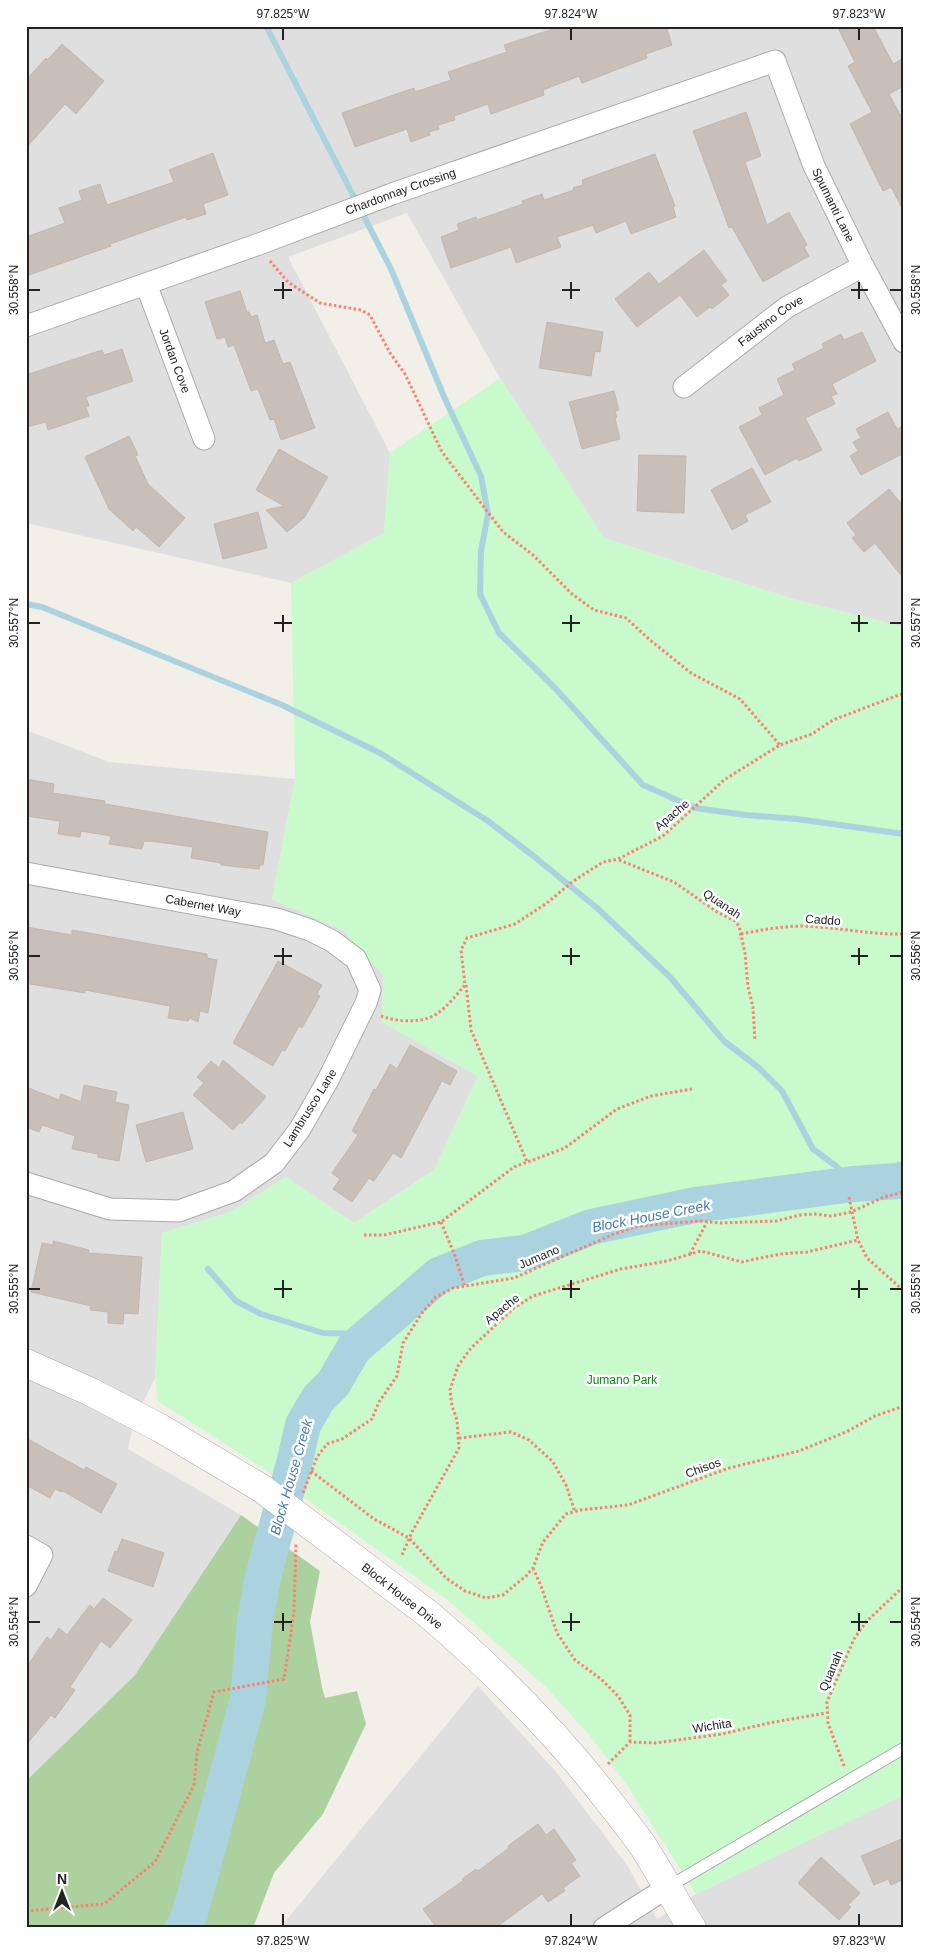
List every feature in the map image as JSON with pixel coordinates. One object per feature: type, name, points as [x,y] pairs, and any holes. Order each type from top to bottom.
[{"type":"street","name":"Chardonnay Crossing","points":[[26,326],[259,244],[392,194],[775,61]]},
{"type":"street","name":"Spumanti Lane","points":[[775,61],[814,166],[863,266],[904,342]]},
{"type":"street","name":"Faustino Cove","points":[[684,387],[787,307],[863,266]]},
{"type":"street","name":"Jordan Cove","points":[[146,284],[204,438]]},
{"type":"street","name":"Cabernet Way","points":[[26,873],[277,919],[310,930],[332,941],[356,959],[363,974]]},
{"type":"street","name":"Lambrusco Lane","points":[[26,1183],[110,1209],[179,1211],[234,1191],[274,1163],[300,1129],[328,1080],[363,1009],[370,990],[363,974]]},
{"type":"street","name":"Block House Drive","points":[[26,1363],[91,1392],[160,1428],[261,1488],[427,1613],[496,1675],[552,1731],[598,1786],[642,1845],[692,1928]]},
{"type":"street","points":[[26,1546],[42,1555],[26,1586]]},
{"type":"street","points":[[604,1928],[668,1887]]},
{"type":"lane","points":[[668,1887],[904,1748]]},
{"type":"path","points":[[259,244],[272,265],[288,282],[320,303],[361,310],[370,315],[390,353],[405,374],[442,452],[503,532],[533,555],[572,594],[594,610],[626,618],[691,673],[740,699],[780,745]]},
{"type":"path","name":"Apache","points":[[527,1162],[471,1030],[461,950],[467,938],[515,924],[547,903],[572,882],[603,862],[618,859],[663,836],[724,780],[780,745],[812,734],[833,720],[904,693]]},
{"type":"path","name":"Quanah","points":[[618,859],[674,882],[740,926],[748,987],[753,1007],[755,1040]]},
{"type":"path","name":"Caddo","points":[[741,934],[770,928],[816,926],[884,935],[904,934]]},
{"type":"path","points":[[363,1009],[393,1020],[412,1022],[438,1014],[466,985]]},
{"type":"path","points":[[364,1235],[384,1235],[441,1222],[514,1167],[566,1148],[617,1109],[651,1096],[692,1089]]},
{"type":"path","name":"Jumano","points":[[301,1498],[310,1471],[317,1457],[327,1444],[342,1439],[372,1419],[379,1402],[398,1376],[403,1343],[422,1312],[436,1296],[453,1288],[514,1278],[614,1234],[639,1226],[699,1221],[720,1223],[776,1221],[800,1215],[815,1214],[830,1216],[851,1212],[884,1197],[904,1192]]},
{"type":"path","points":[[849,1197],[858,1240],[867,1258],[904,1291]]},
{"type":"path","points":[[441,1222],[465,1286]]},
{"type":"path","points":[[690,1255],[707,1222]]},
{"type":"path","name":"Apache","points":[[402,1555],[409,1538],[456,1457],[459,1448],[459,1438],[450,1390],[458,1366],[471,1348],[514,1308],[533,1296],[621,1269],[701,1251],[742,1262],[780,1254],[807,1252],[858,1240]]},
{"type":"path","name":"Chisos","points":[[533,1568],[543,1542],[566,1514],[628,1505],[729,1468],[799,1451],[846,1432],[875,1416],[904,1406]]},
{"type":"path","points":[[459,1438],[511,1432],[529,1440],[553,1462],[566,1485],[575,1512]]},
{"type":"path","points":[[310,1471],[374,1519],[409,1538],[446,1578],[466,1590],[486,1598],[504,1595],[533,1568],[556,1634],[575,1660],[618,1696],[630,1715],[630,1742],[608,1765]]},
{"type":"path","points":[[26,1911],[104,1904],[154,1862],[194,1785],[197,1752],[214,1692],[284,1679],[294,1612],[296,1534]]},
{"type":"path","name":"Quanah","points":[[826,1713],[827,1702],[854,1639],[866,1622],[904,1586]]},
{"type":"path","points":[[826,1713],[849,1780]]},
{"type":"path","name":"Wichita","points":[[630,1742],[655,1743],[722,1734],[826,1713]]},
{"type":"shaded area","points":[[26,26],[904,26],[904,627],[796,600],[604,538],[500,378],[407,213],[288,257],[390,453],[384,533],[291,583],[26,523]]},
{"type":"shaded area","name":"Block House Creek","points":[[26,730],[109,762],[295,779],[272,899],[344,931],[383,975],[382,1022],[478,1076],[434,1170],[354,1223],[286,1177],[230,1212],[162,1233],[155,1378],[133,1423],[128,1449],[241,1515],[135,1675],[26,1781]]},
{"type":"shaded area","points":[[478,1686],[556,1772],[627,1865],[657,1919],[696,1894],[904,1795],[904,1928],[280,1928]]},
{"type":"green space","name":"Jumano Park","points":[[500,378],[604,538],[796,600],[904,627],[904,1795],[696,1894],[627,1785],[590,1736],[546,1687],[449,1601],[264,1469],[158,1401],[155,1378],[162,1233],[230,1212],[286,1177],[354,1223],[434,1170],[478,1076],[382,1022],[383,975],[344,931],[272,899],[295,779],[291,583],[384,533],[390,453]]},
{"type":"green space","points":[[241,1515],[320,1571],[310,1622],[325,1698],[357,1691],[366,1724],[323,1814],[274,1873],[253,1928],[26,1928],[26,1781],[135,1675]]},
{"type":"building","points":[[562,26],[666,26],[672,45],[646,54],[647,58],[582,83],[579,76],[543,90],[544,95],[491,114],[488,104],[454,116],[455,120],[438,125],[439,129],[429,132],[430,135],[411,142],[407,129],[355,147],[342,113],[414,88],[415,92],[451,80],[448,72],[507,52],[504,45]]},
{"type":"building","points":[[837,26],[873,26],[893,64],[904,58],[904,86],[889,94],[904,122],[904,212],[891,187],[883,191],[850,124],[872,112],[848,66],[855,62]]},
{"type":"building","points":[[62,44],[104,81],[76,114],[65,104],[26,148],[26,80]]},
{"type":"building","points":[[746,112],[761,156],[745,162],[767,225],[789,212],[807,245],[804,247],[809,256],[763,282],[732,227],[729,228],[693,131]]},
{"type":"building","points":[[213,153],[228,195],[203,204],[206,214],[187,220],[186,217],[26,276],[26,237],[65,223],[59,208],[82,200],[79,191],[100,184],[107,205],[174,182],[169,170]]},
{"type":"building","points":[[655,154],[675,206],[673,207],[676,217],[631,234],[626,221],[596,233],[593,225],[557,237],[561,247],[516,263],[511,247],[451,268],[441,237],[459,230],[457,224],[476,217],[477,220],[523,204],[522,201],[542,194],[544,200],[574,190],[573,188],[583,185],[582,180]]},
{"type":"building","points":[[704,250],[727,281],[721,285],[729,295],[712,309],[710,307],[697,317],[680,295],[637,327],[615,299],[649,272],[659,284]]},
{"type":"building","points":[[240,291],[247,312],[249,312],[251,317],[257,315],[265,343],[274,340],[283,364],[290,362],[315,428],[281,440],[274,419],[270,420],[258,389],[251,391],[234,345],[228,347],[225,337],[217,339],[205,302]]},
{"type":"building","points":[[547,322],[603,332],[600,352],[595,351],[591,376],[539,368]]},
{"type":"building","points":[[862,332],[876,361],[832,384],[837,394],[831,396],[835,404],[805,418],[822,450],[799,461],[797,458],[765,475],[739,427],[762,415],[759,408],[784,395],[777,379],[795,370],[792,364],[824,348],[822,344],[841,334],[844,340]]},
{"type":"building","points":[[122,349],[133,381],[86,397],[89,406],[86,407],[89,416],[48,430],[46,422],[26,427],[26,375],[102,350],[104,355]]},
{"type":"building","points":[[614,391],[619,410],[615,411],[617,417],[615,418],[620,439],[582,449],[569,402]]},
{"type":"building","points":[[888,412],[897,429],[904,426],[904,453],[861,475],[850,456],[858,451],[853,442],[861,438],[856,429]]},
{"type":"building","points":[[129,436],[138,455],[135,456],[148,484],[185,518],[159,547],[136,527],[133,531],[109,509],[85,457]]},
{"type":"building","points":[[279,449],[328,477],[304,518],[287,532],[266,510],[284,506],[256,490]]},
{"type":"building","points":[[639,455],[686,456],[684,513],[637,511]]},
{"type":"building","points":[[752,468],[771,502],[745,515],[748,521],[732,530],[711,490]]},
{"type":"building","points":[[889,489],[904,507],[904,579],[875,543],[864,552],[852,538],[856,535],[847,523]]},
{"type":"building","points":[[258,512],[267,548],[223,559],[214,524]]},
{"type":"building","points":[[26,779],[54,784],[53,793],[105,801],[105,804],[268,832],[263,865],[260,865],[259,869],[221,865],[221,863],[191,858],[193,847],[144,841],[142,849],[109,844],[111,836],[81,831],[80,837],[58,834],[60,821],[26,816]]},
{"type":"building","points":[[26,927],[72,935],[72,930],[207,954],[207,958],[217,960],[208,1013],[200,1011],[198,1022],[190,1018],[188,1021],[168,1018],[170,1006],[85,990],[85,993],[30,984],[30,979],[26,978]]},
{"type":"building","points":[[278,961],[322,985],[317,994],[320,996],[302,1028],[299,1026],[285,1051],[282,1050],[273,1066],[233,1043]]},
{"type":"building","points":[[410,1045],[457,1071],[450,1085],[442,1081],[401,1158],[393,1153],[374,1181],[369,1178],[352,1202],[333,1189],[340,1179],[332,1173],[358,1135],[352,1131],[374,1089],[376,1090],[390,1064],[397,1069]]},
{"type":"building","points":[[223,1060],[266,1097],[242,1124],[240,1122],[233,1130],[193,1095],[204,1083],[197,1077],[211,1061],[219,1068]]},
{"type":"building","points":[[84,1085],[117,1092],[115,1102],[129,1105],[119,1161],[98,1157],[98,1154],[72,1149],[75,1136],[42,1125],[39,1132],[26,1127],[26,1087],[59,1100],[61,1094],[81,1102]]},
{"type":"building","points":[[183,1112],[193,1149],[146,1162],[136,1125]]},
{"type":"building","points":[[53,1241],[89,1250],[88,1253],[142,1257],[138,1314],[124,1313],[123,1324],[108,1323],[108,1312],[90,1310],[91,1306],[31,1292],[42,1243],[53,1245]]},
{"type":"building","points":[[26,1438],[84,1470],[86,1467],[117,1484],[101,1513],[63,1491],[55,1489],[50,1498],[26,1485]]},
{"type":"building","points":[[122,1539],[164,1553],[153,1587],[108,1571],[115,1551],[117,1552]]},
{"type":"building","points":[[103,1598],[132,1620],[110,1648],[101,1641],[70,1687],[75,1690],[55,1718],[51,1715],[26,1745],[26,1668],[47,1637],[51,1640],[59,1628],[67,1635],[90,1605],[94,1609]]},
{"type":"building","points":[[538,1824],[546,1835],[554,1829],[576,1860],[571,1863],[580,1876],[563,1888],[565,1891],[548,1902],[542,1894],[495,1928],[437,1928],[423,1909],[464,1880],[462,1879],[476,1869],[478,1871]]},
{"type":"building","points":[[904,1838],[904,1879],[891,1885],[888,1879],[874,1885],[861,1856]]},
{"type":"building","points":[[821,1857],[860,1893],[848,1905],[851,1907],[839,1920],[798,1883]]},
{"type":"waterway","points":[[266,26],[391,269],[445,399],[481,476],[488,514],[481,551],[480,594],[499,633],[555,688],[643,785],[695,808],[797,819],[904,834]]},
{"type":"waterway","points":[[26,604],[42,607],[282,705],[380,753],[488,821],[597,908],[670,977],[724,1041],[759,1068],[782,1091],[813,1149],[836,1166],[853,1184]]},
{"type":"waterway","name":"Block House Creek","points":[[183,1928],[189,1917],[248,1699],[255,1621],[263,1577],[303,1425],[318,1399],[333,1384],[354,1348],[439,1275],[482,1258],[525,1253],[591,1227],[695,1205],[904,1179]]},
{"type":"waterway","points":[[208,1269],[236,1301],[261,1314],[323,1333],[371,1334]]}]
